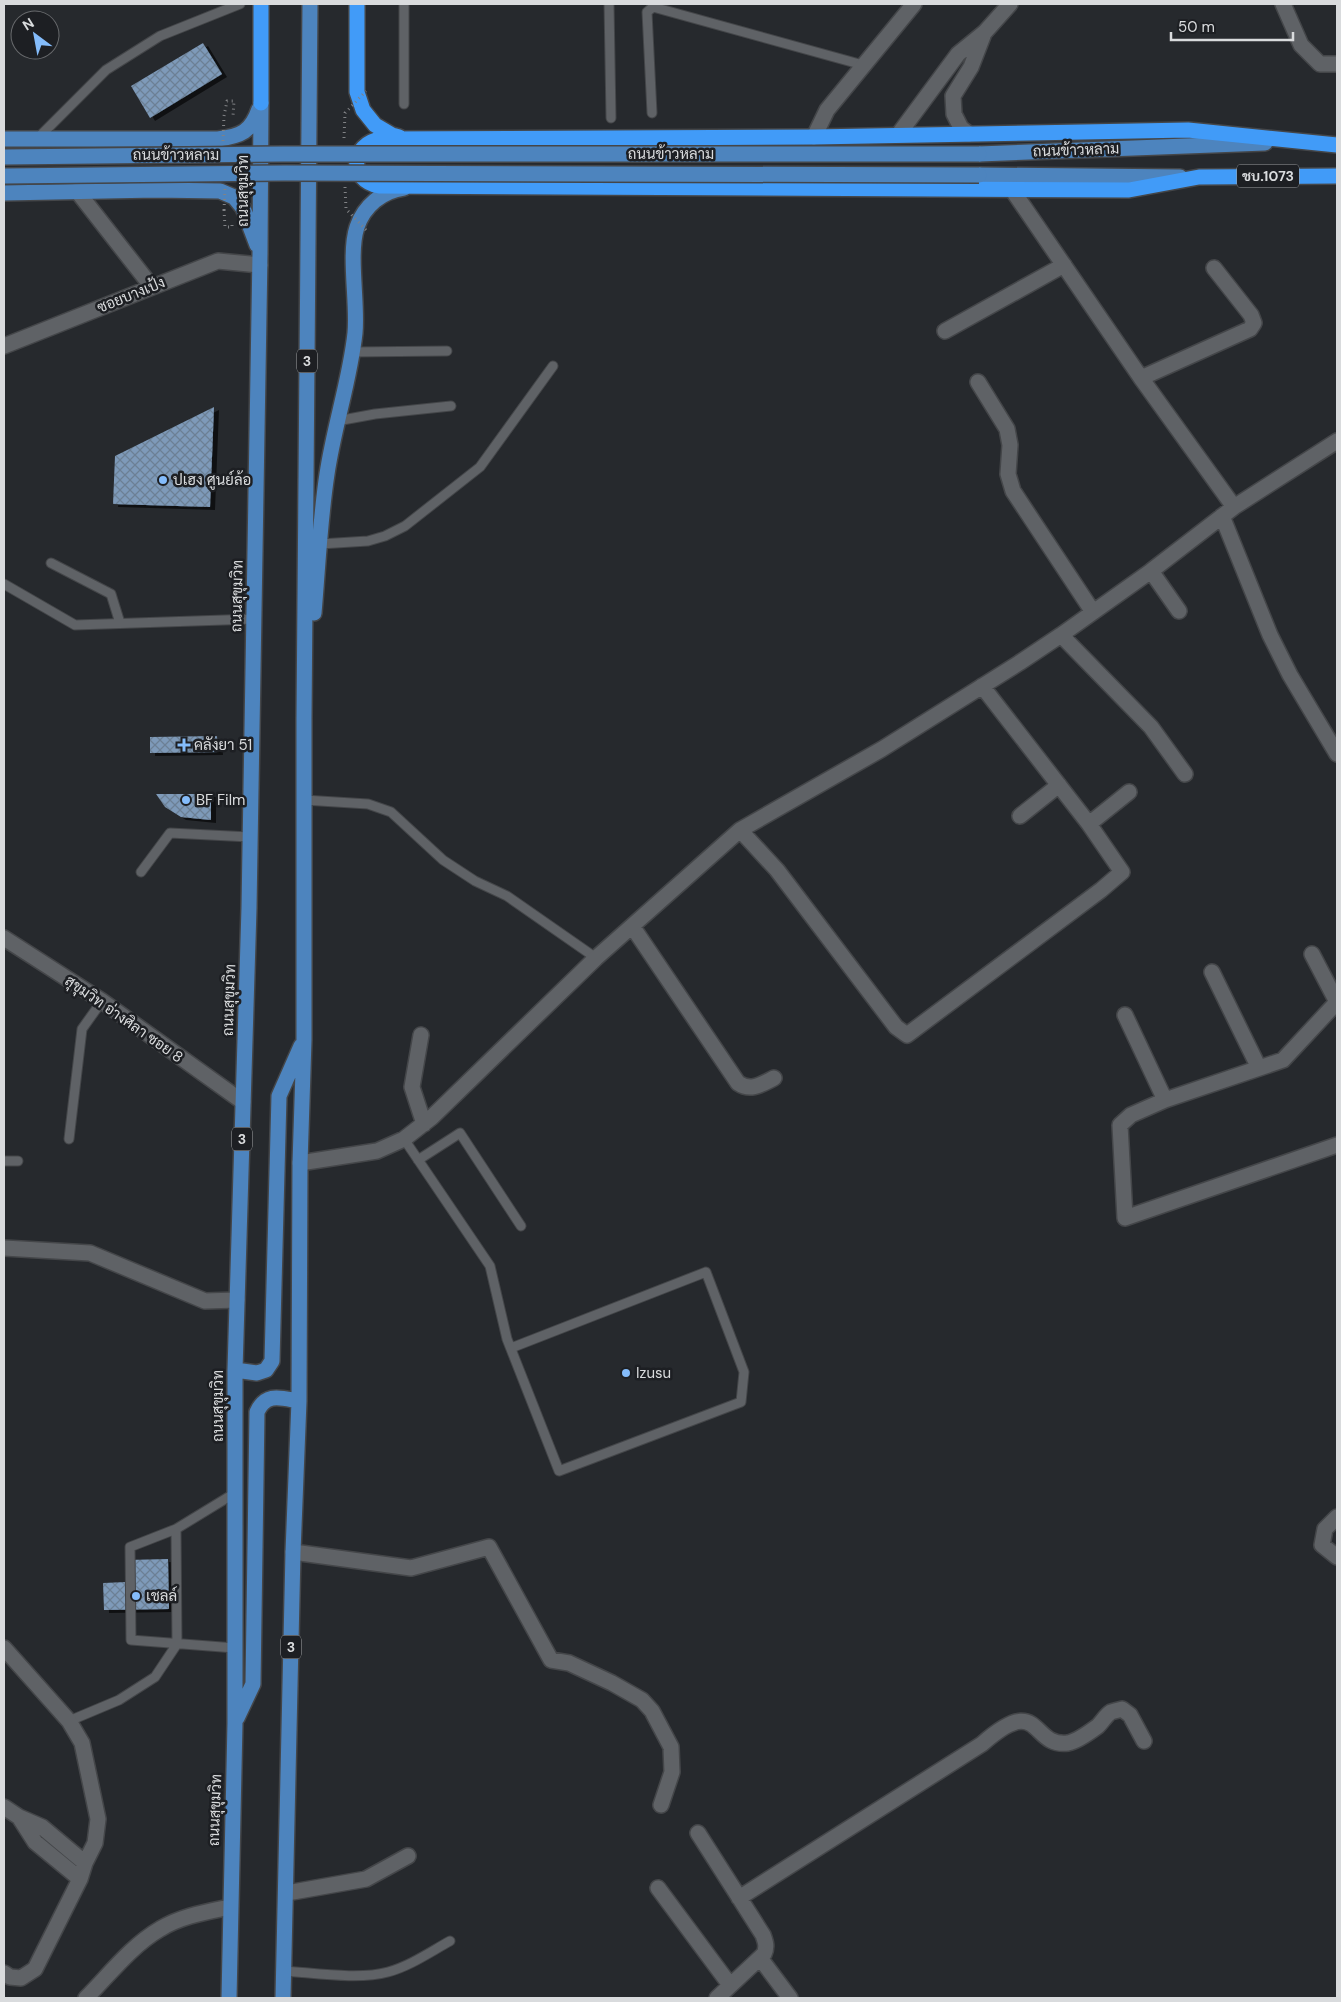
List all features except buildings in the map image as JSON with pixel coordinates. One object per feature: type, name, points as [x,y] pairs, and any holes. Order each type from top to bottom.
[{"type":"highway","name":"ถนนสุขุมวิท","points":[[261,4],[261,103]]},
{"type":"highway","points":[[357,4],[357,92],[363,110],[375,125],[392,136],[411,140]]},
{"type":"highway","points":[[1199,177],[1129,190],[412,186],[372,185],[361,176],[357,163],[361,149],[374,140],[814,137],[1188,130],[1295,142]]},
{"type":"highway","name":"ถนนข้าวหลาม","points":[[1295,142],[1337,145]]},
{"type":"highway","name":"ถนนข้าวหลาม","points":[[1199,177],[1337,176]]},
{"type":"main road","name":"3","points":[[284,1998],[293,1552],[299,1400],[300,1163],[304,1040],[304,719],[310,4]]},
{"type":"main road","name":"ถนนข้าวหลาม","points":[[6,136],[37,139],[218,140],[235,137],[247,130],[254,122],[261,103]]},
{"type":"main road","name":"ถนนสุขุมวิท","points":[[229,1998],[235,1723],[235,1370],[250,837],[261,103]]},
{"type":"main road","points":[[184,139],[193,139],[201,142],[208,148],[214,164],[209,180],[203,186],[187,191]]},
{"type":"main road","name":"ถนนข้าวหลาม","points":[[4,156],[979,154],[1295,142]]},
{"type":"main road","name":"ถนนข้าวหลาม","points":[[4,176],[285,173],[1199,177]]},
{"type":"main road","points":[[304,719],[326,476],[349,373],[355,331],[354,246],[356,228],[364,211],[377,198],[393,190],[412,186]]},
{"type":"main road","points":[[4,192],[220,191],[234,197],[243,208],[260,259]]},
{"type":"main road","points":[[235,1370],[257,1373],[266,1370],[272,1361],[279,1096],[304,1040]]},
{"type":"main road","points":[[235,1723],[253,1684],[258,1412],[262,1402],[269,1398],[299,1400]]},
{"type":"street","points":[[814,137],[827,110],[914,4]]},
{"type":"street","points":[[898,135],[958,54],[985,32],[1010,4]]},
{"type":"street","points":[[1283,4],[1301,45],[1320,64],[1337,64]]},
{"type":"street","points":[[969,134],[961,128],[954,114],[953,96],[971,67],[985,32]]},
{"type":"street","points":[[1011,188],[1141,378],[1228,512],[1270,635],[1290,676],[1337,754]]},
{"type":"street","points":[[77,191],[152,287]]},
{"type":"street","name":"ซอยบางเป้ง","points":[[4,346],[218,261],[260,259]]},
{"type":"street","points":[[945,331],[1064,265]]},
{"type":"street","points":[[1141,378],[1250,329],[1254,323],[1251,315],[1214,268]]},
{"type":"street","points":[[978,382],[1007,429],[1010,445],[1008,474],[1013,491],[1093,612]]},
{"type":"street","points":[[300,1163],[377,1151],[404,1140],[424,1124],[596,958],[740,830],[882,749],[1061,635],[1228,512],[1337,441]]},
{"type":"street","points":[[1150,571],[1178,611]]},
{"type":"street","points":[[1061,635],[1151,727],[1184,774]]},
{"type":"street","points":[[740,830],[777,870],[896,1027],[907,1035],[1101,890],[1122,872],[1089,824],[982,686]]},
{"type":"street","points":[[1020,816],[1060,786]]},
{"type":"street","points":[[1089,824],[1129,792]]},
{"type":"street","points":[[632,926],[738,1083],[745,1088],[752,1088],[774,1078]]},
{"type":"street","name":"สุขุมวิท อ่างศิลา ซอย 8","points":[[4,938],[102,1001],[243,1102]]},
{"type":"street","points":[[1312,954],[1337,1002],[1283,1060],[1165,1100],[1131,1115],[1120,1125],[1125,1218],[1337,1145]]},
{"type":"street","points":[[1212,972],[1259,1068]]},
{"type":"street","points":[[1125,1015],[1165,1100]]},
{"type":"street","points":[[421,1035],[412,1087],[424,1124]]},
{"type":"street","points":[[4,1248],[90,1253],[205,1301],[237,1300]]},
{"type":"street","points":[[1337,1517],[1325,1529],[1322,1545],[1337,1557]]},
{"type":"street","points":[[293,1552],[411,1568],[488,1547],[551,1660],[569,1663],[612,1683],[642,1700],[652,1711],[671,1747],[672,1772],[661,1805]]},
{"type":"street","points":[[4,1648],[69,1721],[82,1743],[98,1819],[95,1843],[85,1863],[80,1879],[35,1969],[21,1978],[10,1977],[4,1973]]},
{"type":"street","points":[[739,1898],[982,1744],[997,1730],[1010,1723],[1021,1720],[1031,1724],[1051,1740],[1063,1743],[1070,1742],[1098,1726],[1110,1713],[1122,1709],[1130,1715],[1144,1741]]},
{"type":"street","points":[[4,1807],[19,1817],[42,1826],[85,1863]]},
{"type":"street","points":[[19,1817],[35,1842],[80,1879]]},
{"type":"street","points":[[698,1833],[764,1935],[766,1948],[760,1958],[717,1998]]},
{"type":"street","points":[[287,1894],[366,1879],[408,1856]]},
{"type":"street","points":[[658,1888],[730,1985]]},
{"type":"street","points":[[86,1998],[135,1947],[161,1928],[194,1914],[230,1907]]},
{"type":"street","points":[[760,1958],[790,1998]]},
{"type":"lane","points":[[37,139],[106,70],[160,36],[240,4]]},
{"type":"lane","points":[[404,4],[404,104]]},
{"type":"lane","points":[[609,4],[611,118]]},
{"type":"lane","points":[[652,113],[647,12],[653,7],[863,65]]},
{"type":"lane","points":[[352,352],[448,351]]},
{"type":"lane","points":[[320,544],[368,541],[385,536],[405,526],[480,467],[553,366]]},
{"type":"lane","points":[[337,421],[375,414],[451,406]]},
{"type":"lane","points":[[51,563],[111,594],[120,623]]},
{"type":"lane","points":[[4,584],[75,625],[254,619]]},
{"type":"lane","points":[[304,800],[368,804],[391,812],[443,860],[475,881],[507,896],[596,958]]},
{"type":"lane","points":[[141,872],[170,834],[250,837]]},
{"type":"lane","points":[[69,1139],[82,1029],[102,1001]]},
{"type":"lane","points":[[418,1160],[460,1133],[521,1226]]},
{"type":"lane","points":[[404,1140],[490,1266],[507,1339],[559,1471],[741,1402],[744,1372],[706,1272],[511,1348]]},
{"type":"lane","points":[[4,1161],[18,1161]]},
{"type":"lane","points":[[235,1493],[176,1529],[130,1547],[131,1640],[235,1648]]},
{"type":"lane","points":[[69,1721],[119,1700],[155,1677],[177,1644],[176,1529]]},
{"type":"lane","points":[[284,1971],[351,1975],[387,1972],[411,1963],[450,1941]]},
{"type":"path","points":[[335,139],[344,138],[345,113],[366,91]]},
{"type":"path","points":[[232,141],[223,141],[227,101],[234,101],[233,116]]},
{"type":"path","points":[[336,185],[345,185],[346,209],[367,231]]},
{"type":"path","points":[[232,219],[232,227],[224,227],[225,187],[234,187]]},
{"type":"place","name":"ปเฮง ศูนย์ล้อ","points":[[163,480]]},
{"type":"place","name":"คลังยา 51","points":[[184,745]]},
{"type":"place","name":"BF Film","points":[[186,800]]},
{"type":"place","name":"Izusu","points":[[626,1373]]},
{"type":"place","name":"เชลล์","points":[[136,1596]]}]
